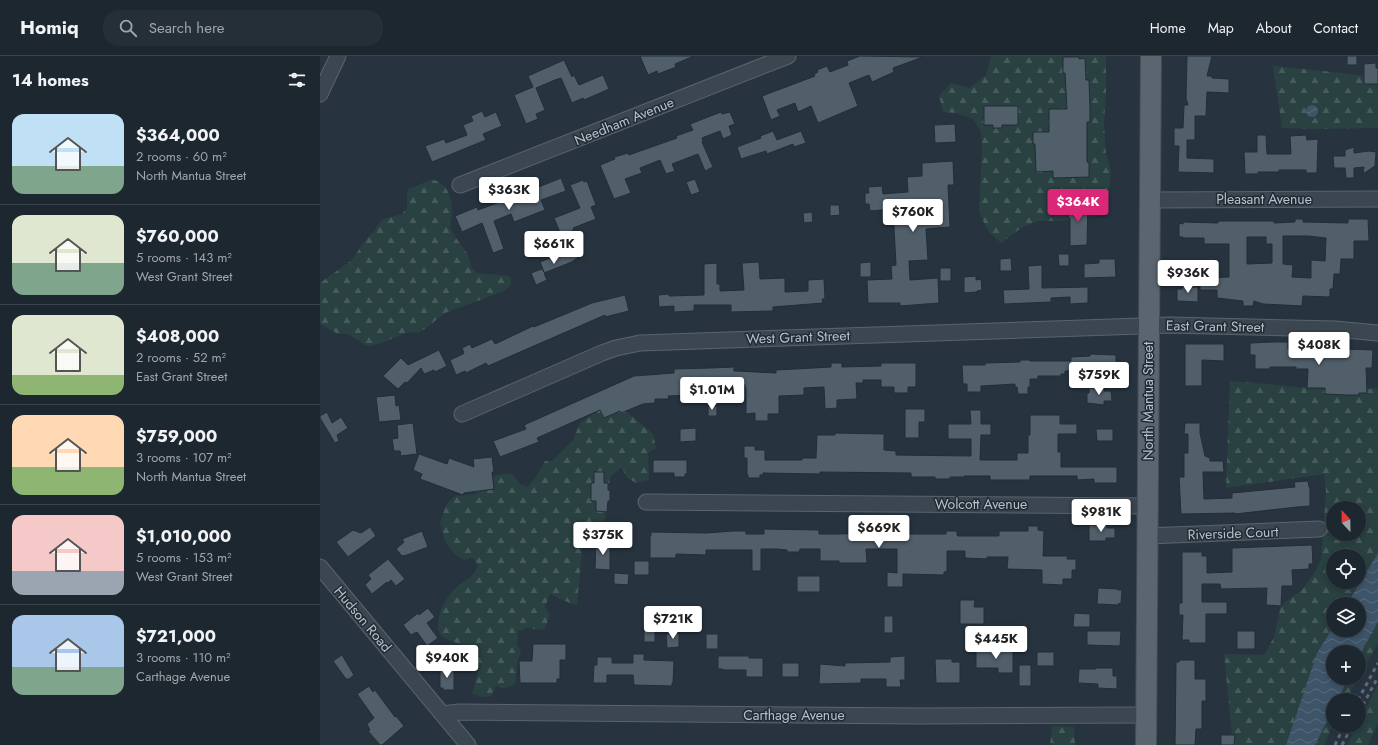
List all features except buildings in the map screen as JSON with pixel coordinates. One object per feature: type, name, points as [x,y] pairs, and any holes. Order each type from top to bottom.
[{"type":"main road","name":"North Mantua Street","points":[[1146,745],[1150,56]]},
{"type":"street","points":[[320,94],[338,56]]},
{"type":"street","name":"Needham Avenue","points":[[460,185],[788,56]]},
{"type":"street","name":"Pleasant Avenue","points":[[1149,200],[1378,199]]},
{"type":"street","name":"East Grant Street","points":[[1148,325],[1335,329],[1378,333]]},
{"type":"street","name":"West Grant Street","points":[[462,414],[602,353],[616,348],[640,343],[1148,325]]},
{"type":"street","name":"Wolcott Avenue","points":[[646,502],[1148,506]]},
{"type":"street","name":"Riverside Court","points":[[1148,536],[1319,529]]},
{"type":"street","name":"Hudson Road","points":[[320,567],[468,745]]},
{"type":"street","name":"Carthage Avenue","points":[[443,714],[464,712],[913,716],[1146,715]]},
{"type":"green space","points":[[991,56],[1106,56],[1104,124],[1106,154],[1111,170],[1107,214],[1061,221],[1038,221],[1021,228],[1001,243],[988,231],[979,212],[982,147],[981,131],[973,119],[957,113],[943,112],[939,96],[951,83],[970,88],[986,75]]},
{"type":"green space","points":[[1273,66],[1378,78],[1378,128],[1282,128]]},
{"type":"green space","points":[[431,180],[441,183],[448,192],[452,208],[451,229],[468,255],[473,270],[478,273],[509,276],[511,285],[504,291],[445,313],[418,333],[408,332],[370,346],[365,345],[348,334],[338,334],[320,324],[320,283],[352,260],[380,222],[384,219],[402,214],[406,209],[408,189]]},
{"type":"green space","points":[[1230,381],[1347,391],[1378,388],[1378,553],[1366,573],[1366,549],[1326,549],[1326,589],[1356,589],[1351,597],[1326,597],[1327,637],[1317,653],[1286,745],[1233,745],[1224,654],[1264,655],[1274,637],[1281,605],[1302,590],[1313,575],[1321,560],[1326,491],[1324,474],[1226,488]]},
{"type":"green space","points":[[612,399],[653,434],[656,448],[648,453],[649,480],[636,483],[626,477],[622,467],[610,477],[605,519],[597,530],[583,538],[577,605],[550,594],[545,607],[550,615],[544,630],[528,627],[521,631],[518,630],[517,645],[521,650],[518,660],[515,684],[504,689],[496,686],[491,696],[481,697],[472,694],[478,669],[477,661],[473,652],[467,647],[444,638],[439,632],[438,624],[441,610],[446,600],[456,587],[472,575],[478,566],[473,558],[464,560],[454,554],[445,541],[440,522],[447,503],[455,496],[475,494],[495,475],[512,474],[520,484],[528,487],[545,461],[552,461],[573,440],[580,423]]},
{"type":"green space","points":[[1378,622],[1378,643],[1366,664],[1365,645]]},
{"type":"green space","points":[[1378,684],[1378,723],[1368,745],[1347,745],[1353,733],[1366,733],[1366,708]]},
{"type":"green space","points":[[1345,685],[1354,685],[1350,693],[1341,693]]},
{"type":"green space","points":[[1326,723],[1326,733],[1329,733],[1324,745],[1315,745]]},
{"type":"green space","points":[[1052,726],[1074,727],[1075,745],[1050,745]]},
{"type":"water","points":[[1314,105],[1317,106],[1317,116],[1310,117],[1307,116],[1306,109],[1307,106]]},
{"type":"water","points":[[1378,553],[1378,622],[1365,645],[1326,645],[1326,685],[1345,685],[1341,693],[1326,693],[1326,723],[1315,745],[1286,745],[1317,653],[1327,637],[1366,637],[1366,597],[1351,597],[1356,589],[1366,589],[1366,573]]},
{"type":"railway","points":[[1362,693],[1378,663]]},
{"type":"railway","points":[[1366,699],[1378,677]]},
{"type":"railway","points":[[1335,745],[1341,733]]},
{"type":"railway","points":[[1342,745],[1348,733]]}]
